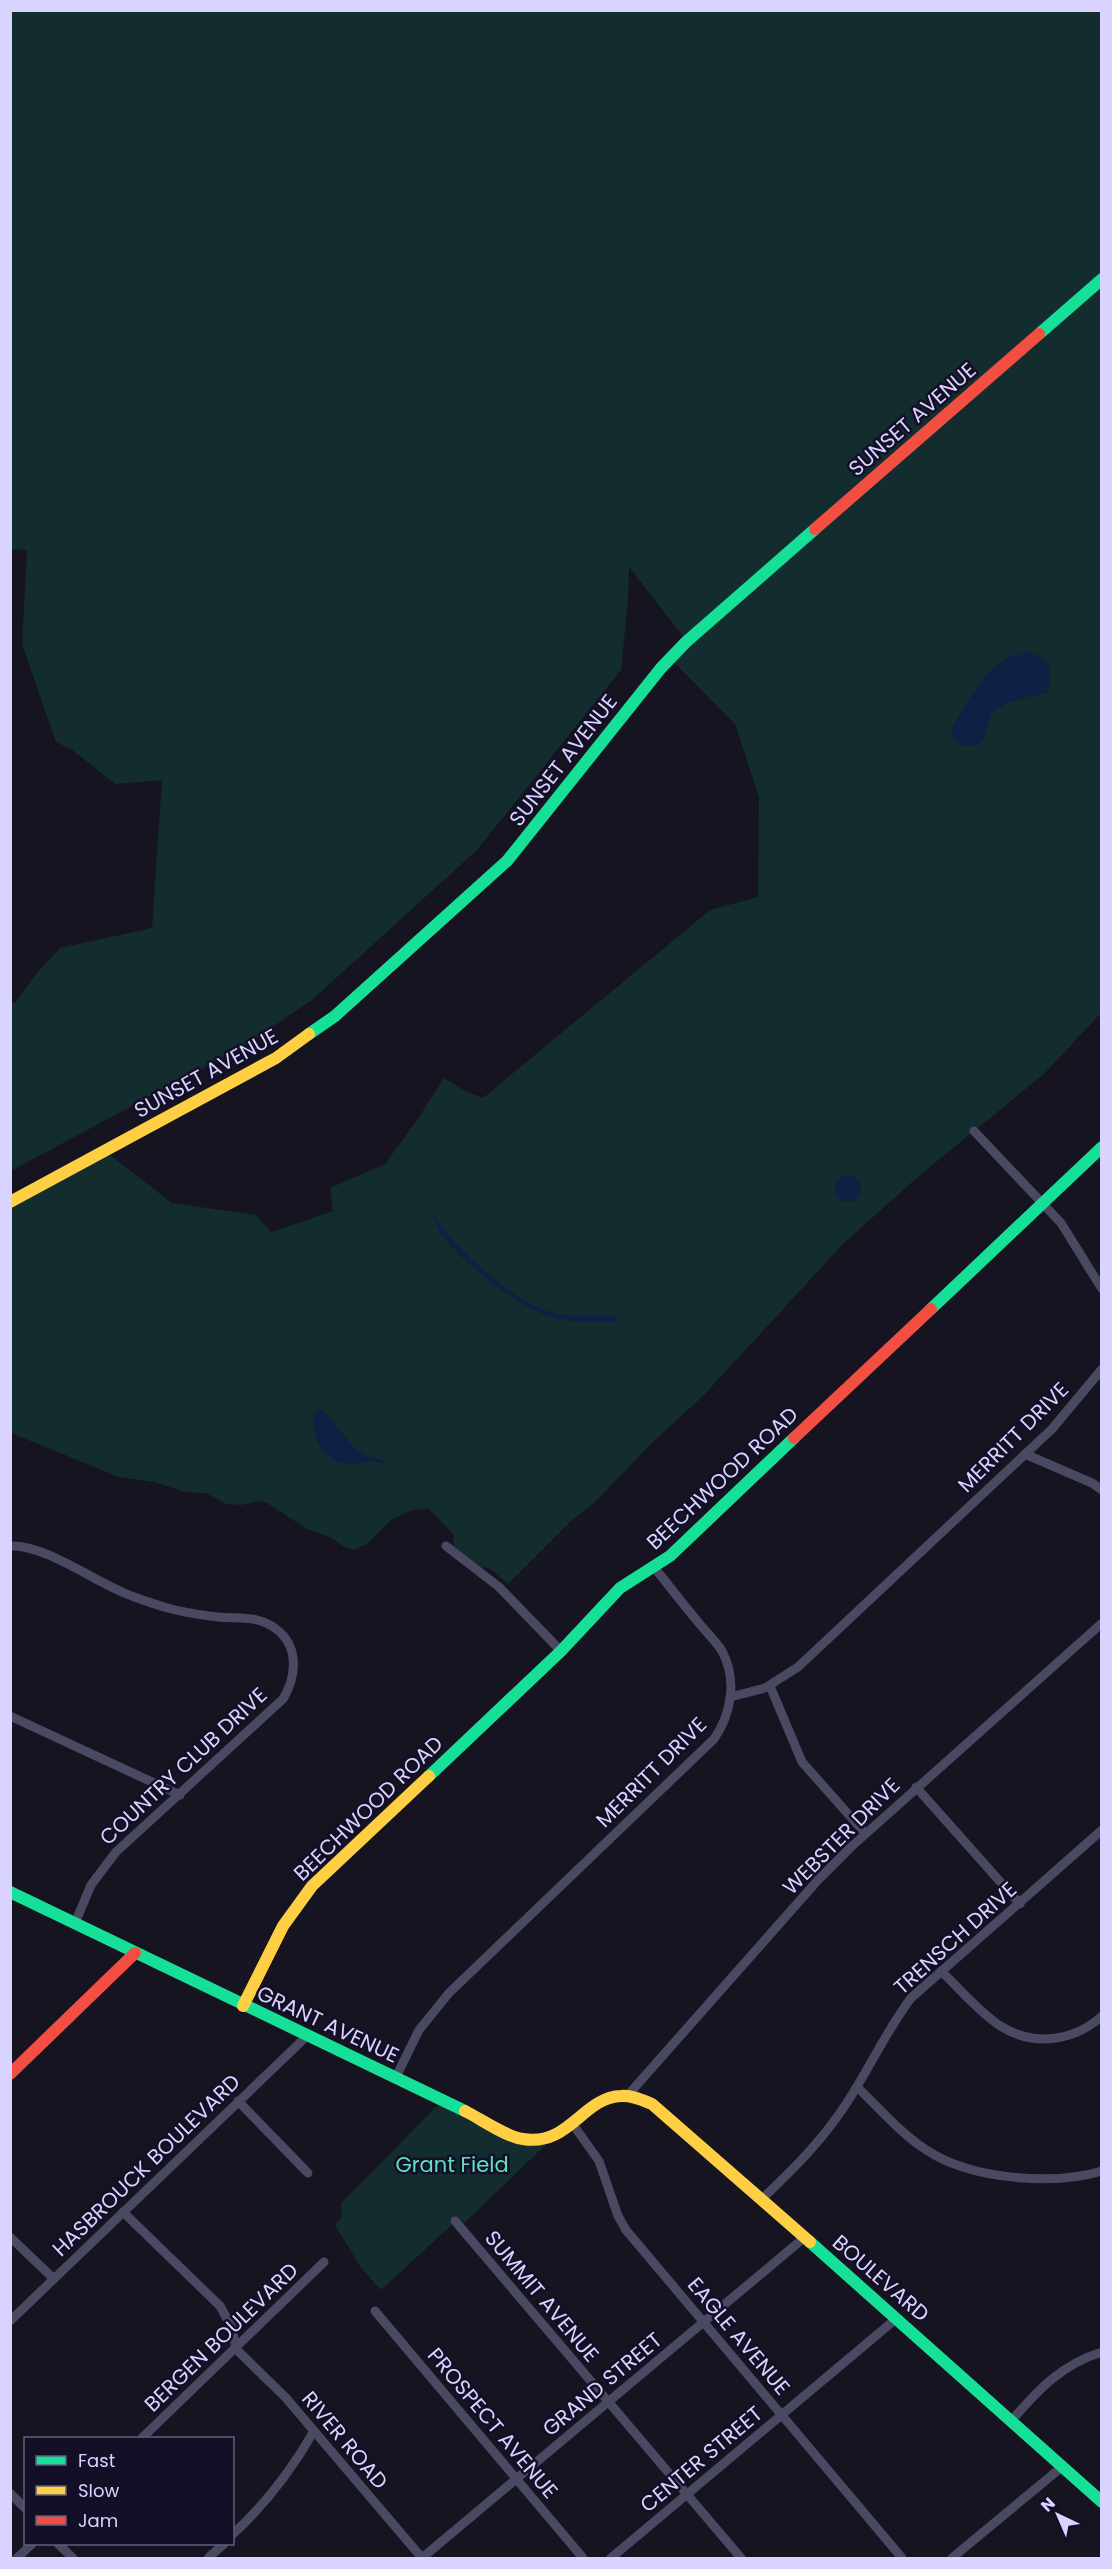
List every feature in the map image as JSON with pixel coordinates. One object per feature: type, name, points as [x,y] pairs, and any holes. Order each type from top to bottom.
[{"type":"street","name":"SUNSET AVENUE","points":[[10,1202],[276,1058],[335,1016],[507,861],[661,668],[686,642],[1101,279]]},
{"type":"street","points":[[974,1131],[1042,1203],[1076,1244],[1101,1289]]},
{"type":"street","name":"BEECHWOOD ROAD","points":[[243,2006],[283,1926],[312,1886],[561,1651],[620,1588],[670,1556],[1101,1147]]},
{"type":"street","name":"MERRITT DRIVE","points":[[396,2077],[419,2030],[449,1993],[714,1739],[727,1714],[730,1696],[748,1694],[770,1686],[798,1667],[1025,1454],[1076,1403],[1101,1369]]},
{"type":"street","points":[[1025,1454],[1092,1483],[1101,1490]]},
{"type":"street","name":"COUNTRY CLUB DRIVE","points":[[10,1546],[34,1549],[134,1597],[192,1613],[259,1620],[277,1629],[285,1638],[290,1647],[294,1669],[289,1689],[283,1699],[116,1852],[102,1868],[86,1894],[75,1923]]},
{"type":"street","points":[[446,1546],[499,1587],[561,1651]]},
{"type":"street","points":[[654,1567],[721,1650],[730,1678],[730,1696]]},
{"type":"street","name":"WEBSTER DRIVE","points":[[628,2095],[818,1880],[865,1833],[1101,1623]]},
{"type":"street","points":[[770,1686],[802,1762],[865,1833]]},
{"type":"street","points":[[10,1716],[180,1795]]},
{"type":"street","points":[[916,1787],[1020,1904]]},
{"type":"street","name":"TRENSCH DRIVE","points":[[762,2199],[811,2151],[856,2087],[896,2018],[911,1998],[1101,1830]]},
{"type":"street","name":"GRANT AVENUE","points":[[10,1892],[520,2139],[554,2137],[600,2102],[610,2097],[628,2095]]},
{"type":"street","points":[[10,2074],[135,1953]]},
{"type":"street","points":[[941,1971],[994,2022],[1013,2033],[1028,2038],[1068,2036],[1083,2030],[1101,2016]]},
{"type":"street","name":"HASBROUCK BOULEVARD","points":[[10,2320],[306,2036]]},
{"type":"street","points":[[856,2087],[913,2140],[954,2165],[982,2172],[1048,2179],[1101,2171]]},
{"type":"street","name":"BOULEVARD","points":[[628,2095],[652,2104],[897,2318],[1101,2502]]},
{"type":"street","points":[[238,2101],[308,2173]]},
{"type":"street","name":"EAGLE AVENUE","points":[[572,2123],[599,2161],[618,2216],[626,2230],[902,2559]]},
{"type":"street","points":[[123,2212],[220,2306],[232,2328],[236,2349]]},
{"type":"street","name":"SUMMIT AVENUE","points":[[455,2221],[741,2559]]},
{"type":"street","points":[[10,2237],[54,2279]]},
{"type":"street","name":"GRAND STREET","points":[[422,2559],[805,2237]]},
{"type":"street","name":"BERGEN BOULEVARD","points":[[144,2437],[324,2262]]},
{"type":"street","name":"PROSPECT AVENUE","points":[[375,2311],[583,2559]]},
{"type":"street","name":"CENTER STREET","points":[[611,2559],[897,2318]]},
{"type":"street","name":"RIVER ROAD","points":[[236,2349],[286,2398],[422,2559]]},
{"type":"street","points":[[1012,2420],[1055,2375],[1072,2364],[1101,2352]]},
{"type":"street","points":[[234,2533],[274,2493],[293,2467],[314,2431]]},
{"type":"street","points":[[952,2559],[1063,2466]]},
{"type":"street","points":[[10,2493],[24,2507]]},
{"type":"street","points":[[16,2559],[31,2545]]},
{"type":"street","points":[[59,2545],[73,2559]]},
{"type":"street","points":[[208,2559],[223,2545]]},
{"type":"green space","points":[[10,11],[1101,11],[1101,1013],[1044,1074],[920,1175],[843,1244],[703,1396],[508,1584],[489,1568],[472,1566],[454,1551],[453,1534],[429,1509],[412,1510],[391,1520],[367,1544],[353,1550],[332,1538],[307,1529],[267,1503],[258,1501],[241,1505],[226,1504],[206,1493],[185,1492],[154,1482],[119,1477],[11,1433],[11,1202],[105,1151],[172,1203],[256,1215],[271,1232],[333,1211],[330,1188],[385,1164],[444,1078],[467,1092],[483,1098],[710,910],[758,897],[759,797],[735,724],[670,658],[683,645],[682,635],[629,567],[621,670],[477,850],[312,1000],[249,1043],[11,1171],[11,1003],[15,1003],[36,974],[60,948],[152,928],[162,780],[115,784],[71,749],[56,742],[22,644],[27,550],[10,549]]},
{"type":"green space","name":"Grant Field","points":[[443,2100],[509,2134],[554,2137],[460,2227],[455,2222],[381,2290],[361,2268],[335,2225],[342,2217],[341,2203]]},
{"type":"water","points":[[1026,652],[1046,662],[1050,672],[1047,693],[1013,701],[994,711],[984,737],[975,746],[956,742],[952,728],[982,681],[1001,662]]},
{"type":"water","points":[[848,1176],[857,1180],[861,1189],[857,1198],[848,1202],[839,1198],[835,1189],[839,1180]]},
{"type":"water","points":[[433,1215],[456,1244],[488,1274],[524,1300],[558,1314],[618,1316],[616,1321],[564,1320],[547,1316],[518,1301],[463,1258],[437,1228]]},
{"type":"water","points":[[322,1410],[356,1449],[384,1461],[383,1464],[371,1462],[348,1464],[330,1457],[321,1447],[315,1435],[314,1414]]},
{"type":"traffic: fast","points":[[1039,334],[1102,279]]},
{"type":"traffic: fast","points":[[309,1034],[335,1016],[507,861],[661,668],[686,642],[815,529]]},
{"type":"traffic: fast","points":[[931,1309],[1102,1147]]},
{"type":"traffic: fast","points":[[429,1776],[561,1651],[620,1588],[670,1556],[794,1438]]},
{"type":"traffic: fast","points":[[10,1892],[465,2111]]},
{"type":"traffic: fast","points":[[810,2242],[1102,2502]]},
{"type":"traffic: slow","points":[[10,1202],[276,1058],[309,1034]]},
{"type":"traffic: slow","points":[[243,2006],[283,1926],[312,1886],[429,1776]]},
{"type":"traffic: slow","points":[[465,2111],[516,2138],[539,2139],[552,2136],[564,2129],[596,2104],[608,2098],[625,2096],[641,2099],[652,2104],[810,2242]]},
{"type":"traffic: jam","points":[[815,529],[1039,334]]},
{"type":"traffic: jam","points":[[794,1438],[931,1309]]},
{"type":"traffic: jam","points":[[10,2074],[135,1953]]}]
